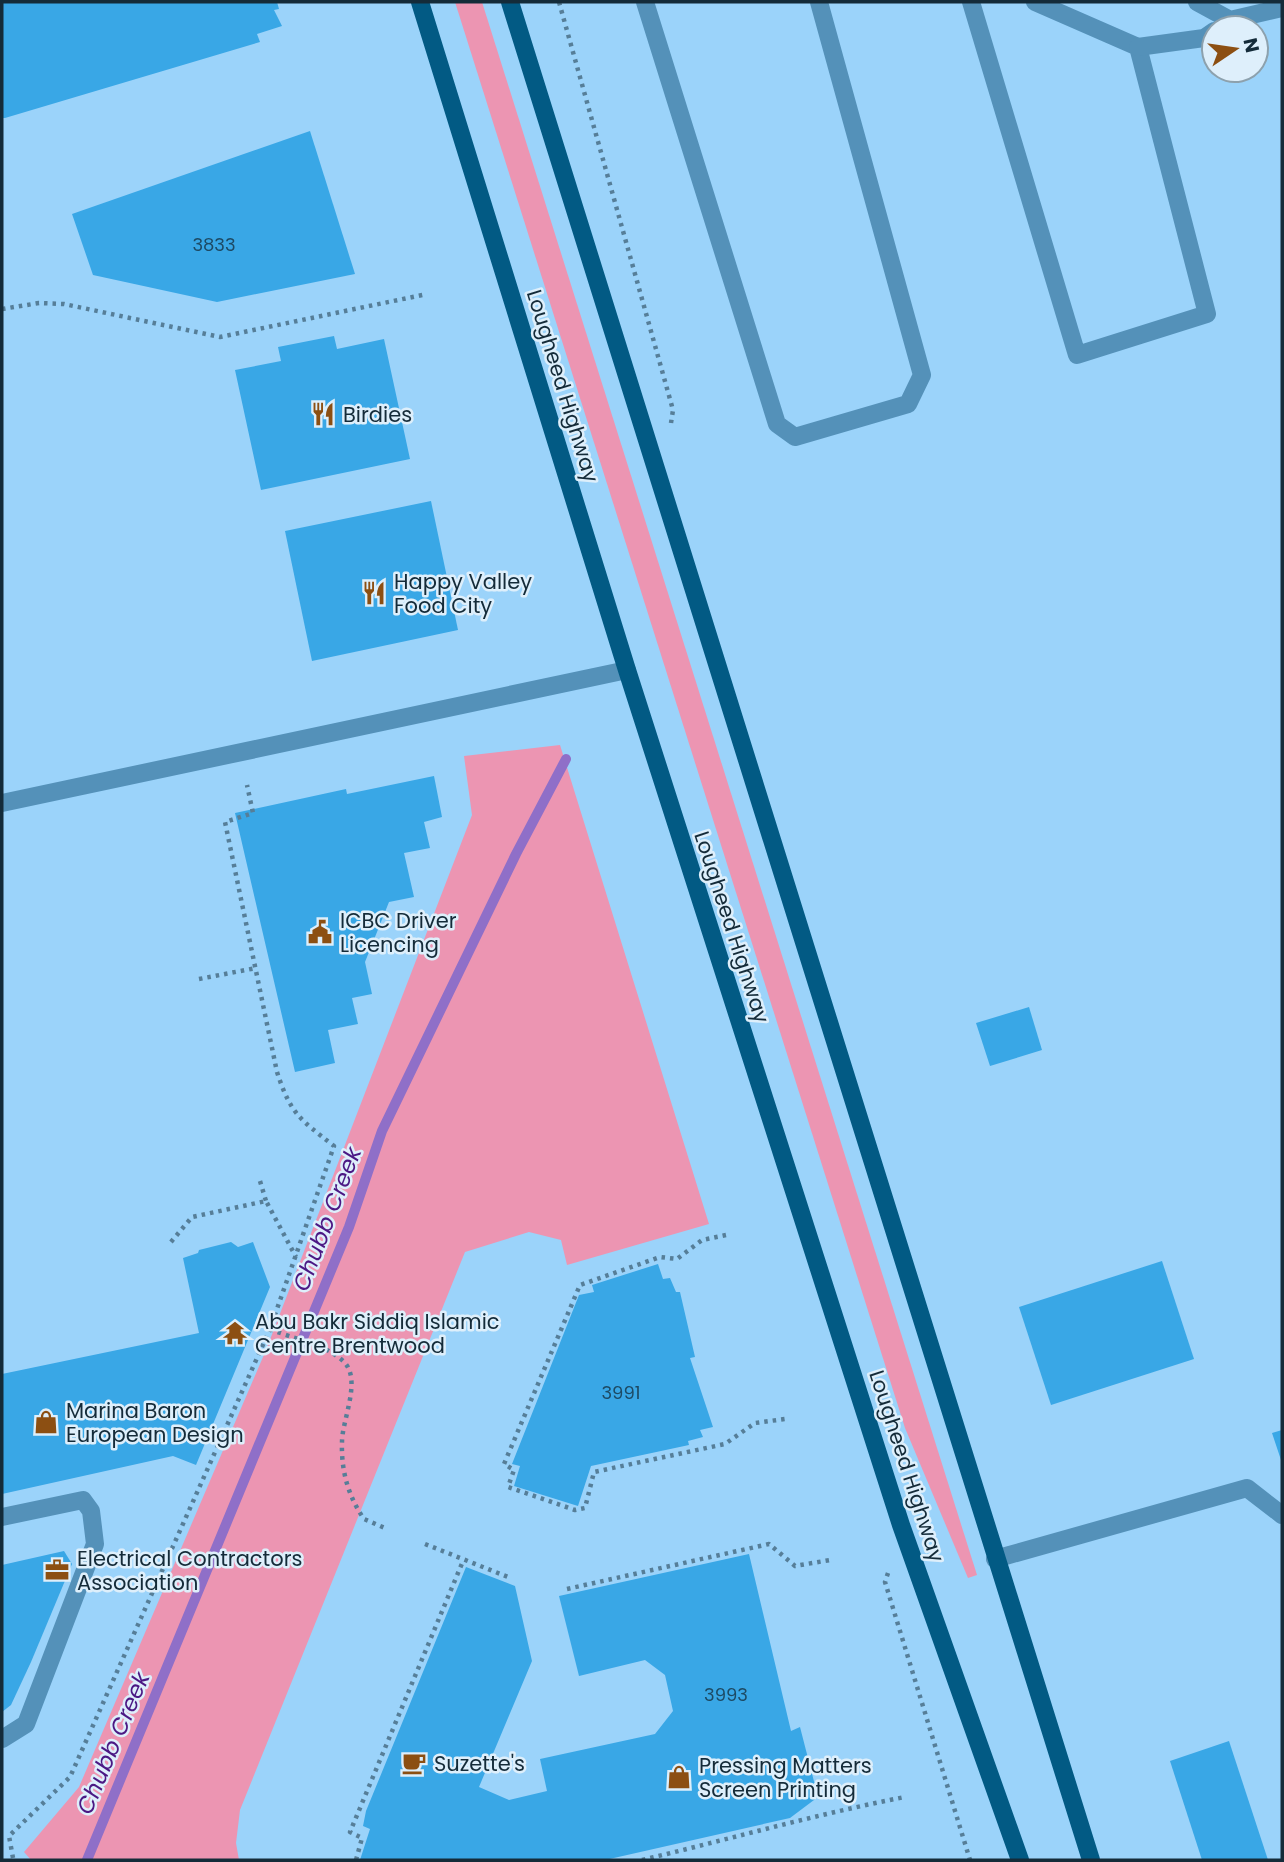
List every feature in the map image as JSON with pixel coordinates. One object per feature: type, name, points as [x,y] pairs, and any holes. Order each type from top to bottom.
[{"type":"main road","name":"Lougheed Highway","points":[[420,2],[626,670],[901,1525],[1020,1860]]},
{"type":"main road","points":[[510,2],[1091,1860]]},
{"type":"lane","points":[[645,2],[777,424],[795,437],[908,404],[922,375],[819,2]]},
{"type":"lane","points":[[971,2],[1077,355],[1207,314],[1138,47]]},
{"type":"lane","points":[[1035,2],[1138,47],[1200,39]]},
{"type":"lane","points":[[1197,2],[1212,14]]},
{"type":"lane","points":[[1260,14],[1282,8]]},
{"type":"lane","points":[[2,803],[626,670]]},
{"type":"lane","points":[[995,1559],[1247,1488],[1282,1515]]},
{"type":"lane","points":[[2,1517],[83,1500],[91,1511],[95,1544],[26,1724],[2,1740]]},
{"type":"path","points":[[559,2],[673,410],[670,427],[653,465]]},
{"type":"path","points":[[2,309],[39,303],[64,304],[220,337],[427,294]]},
{"type":"path","points":[[13,1858],[9,1836],[70,1777],[271,1329],[334,1146],[300,1121],[287,1102],[277,1072],[225,822],[253,813],[247,785]]},
{"type":"path","points":[[199,979],[256,968]]},
{"type":"path","points":[[260,1181],[266,1201],[297,1258]]},
{"type":"path","points":[[172,1242],[192,1217],[266,1201]]},
{"type":"path","points":[[726,1235],[702,1240],[677,1259],[660,1257],[580,1285],[504,1464],[514,1471],[508,1488],[575,1510],[585,1508],[594,1472],[725,1444],[755,1423],[785,1419]]},
{"type":"path","points":[[271,1329],[333,1354],[351,1373],[342,1439],[348,1487],[354,1504],[364,1519],[387,1529]]},
{"type":"path","points":[[567,1589],[769,1544],[796,1566],[830,1560]]},
{"type":"path","points":[[425,1545],[508,1577]]},
{"type":"path","points":[[356,1860],[362,1838],[350,1832],[463,1561]]},
{"type":"path","points":[[888,1571],[885,1582],[970,1860]]},
{"type":"path","points":[[642,1860],[785,1826],[828,1812],[905,1797]]},
{"type":"shaded area","points":[[455,2],[482,2],[977,1575],[968,1578],[905,1428]]},
{"type":"shaded area","points":[[560,745],[709,1224],[567,1265],[561,1240],[529,1232],[465,1252],[240,1810],[236,1843],[239,1860],[31,1860],[24,1852],[79,1787],[266,1350],[472,815],[464,756]]},
{"type":"building","points":[[2,2],[277,2],[279,9],[274,10],[282,26],[257,34],[260,42],[2,118]]},
{"type":"building","points":[[310,131],[355,274],[217,302],[93,275],[72,214]]},
{"type":"building","name":"Birdies","points":[[334,336],[337,349],[384,339],[410,459],[261,490],[235,370],[281,361],[278,347]]},
{"type":"building","name":"Happy Valley Food City","points":[[431,501],[458,630],[312,661],[285,531]]},
{"type":"building","name":"ICBC Driver Licencing","points":[[434,776],[442,817],[424,822],[430,848],[404,853],[414,897],[389,902],[365,962],[372,994],[352,998],[358,1024],[328,1030],[335,1063],[295,1072],[235,813],[346,789],[347,794]]},
{"type":"building","points":[[1029,1007],[1042,1050],[990,1066],[976,1023]]},
{"type":"building","points":[[231,1242],[238,1247],[253,1242],[270,1287],[196,1465],[173,1456],[2,1494],[2,1374],[199,1333],[183,1258],[198,1253],[199,1250]]},
{"type":"building","points":[[1162,1261],[1194,1359],[1051,1405],[1019,1307]]},
{"type":"building","points":[[658,1264],[663,1279],[670,1278],[676,1292],[680,1292],[695,1357],[690,1358],[713,1427],[700,1430],[703,1437],[688,1441],[689,1445],[591,1466],[578,1506],[514,1486],[520,1466],[512,1464],[579,1295],[594,1292],[592,1285]]},
{"type":"building","points":[[1282,1430],[1282,1463],[1272,1433]]},
{"type":"building","points":[[64,1551],[72,1564],[11,1705],[2,1712],[2,1565]]},
{"type":"building","points":[[749,1554],[791,1731],[800,1727],[818,1797],[790,1818],[605,1860],[360,1860],[370,1829],[363,1826],[366,1811],[466,1567],[515,1586],[532,1661],[479,1787],[509,1800],[547,1791],[540,1759],[655,1734],[673,1711],[665,1675],[645,1660],[579,1676],[559,1596]]},
{"type":"building","points":[[1229,1741],[1268,1860],[1202,1860],[1170,1761]]},
{"type":"waterway","name":"Chubb Creek","points":[[87,1860],[349,1227],[382,1131],[516,854],[566,759]]},
{"type":"place","name":"Birdies","points":[[323,414]]},
{"type":"place","name":"Happy Valley Food City","points":[[374,593]]},
{"type":"place","name":"ICBC Driver Licencing","points":[[320,932]]},
{"type":"place","name":"Abu Bakr Siddiq Islamic Centre Brentwood","points":[[235,1333]]},
{"type":"place","name":"Marina Baron European Design","points":[[46,1422]]},
{"type":"place","name":"Electrical Contractors Association","points":[[57,1570]]},
{"type":"place","name":"Suzette's","points":[[414,1763]]},
{"type":"place","name":"Pressing Matters Screen Printing","points":[[679,1777]]}]
